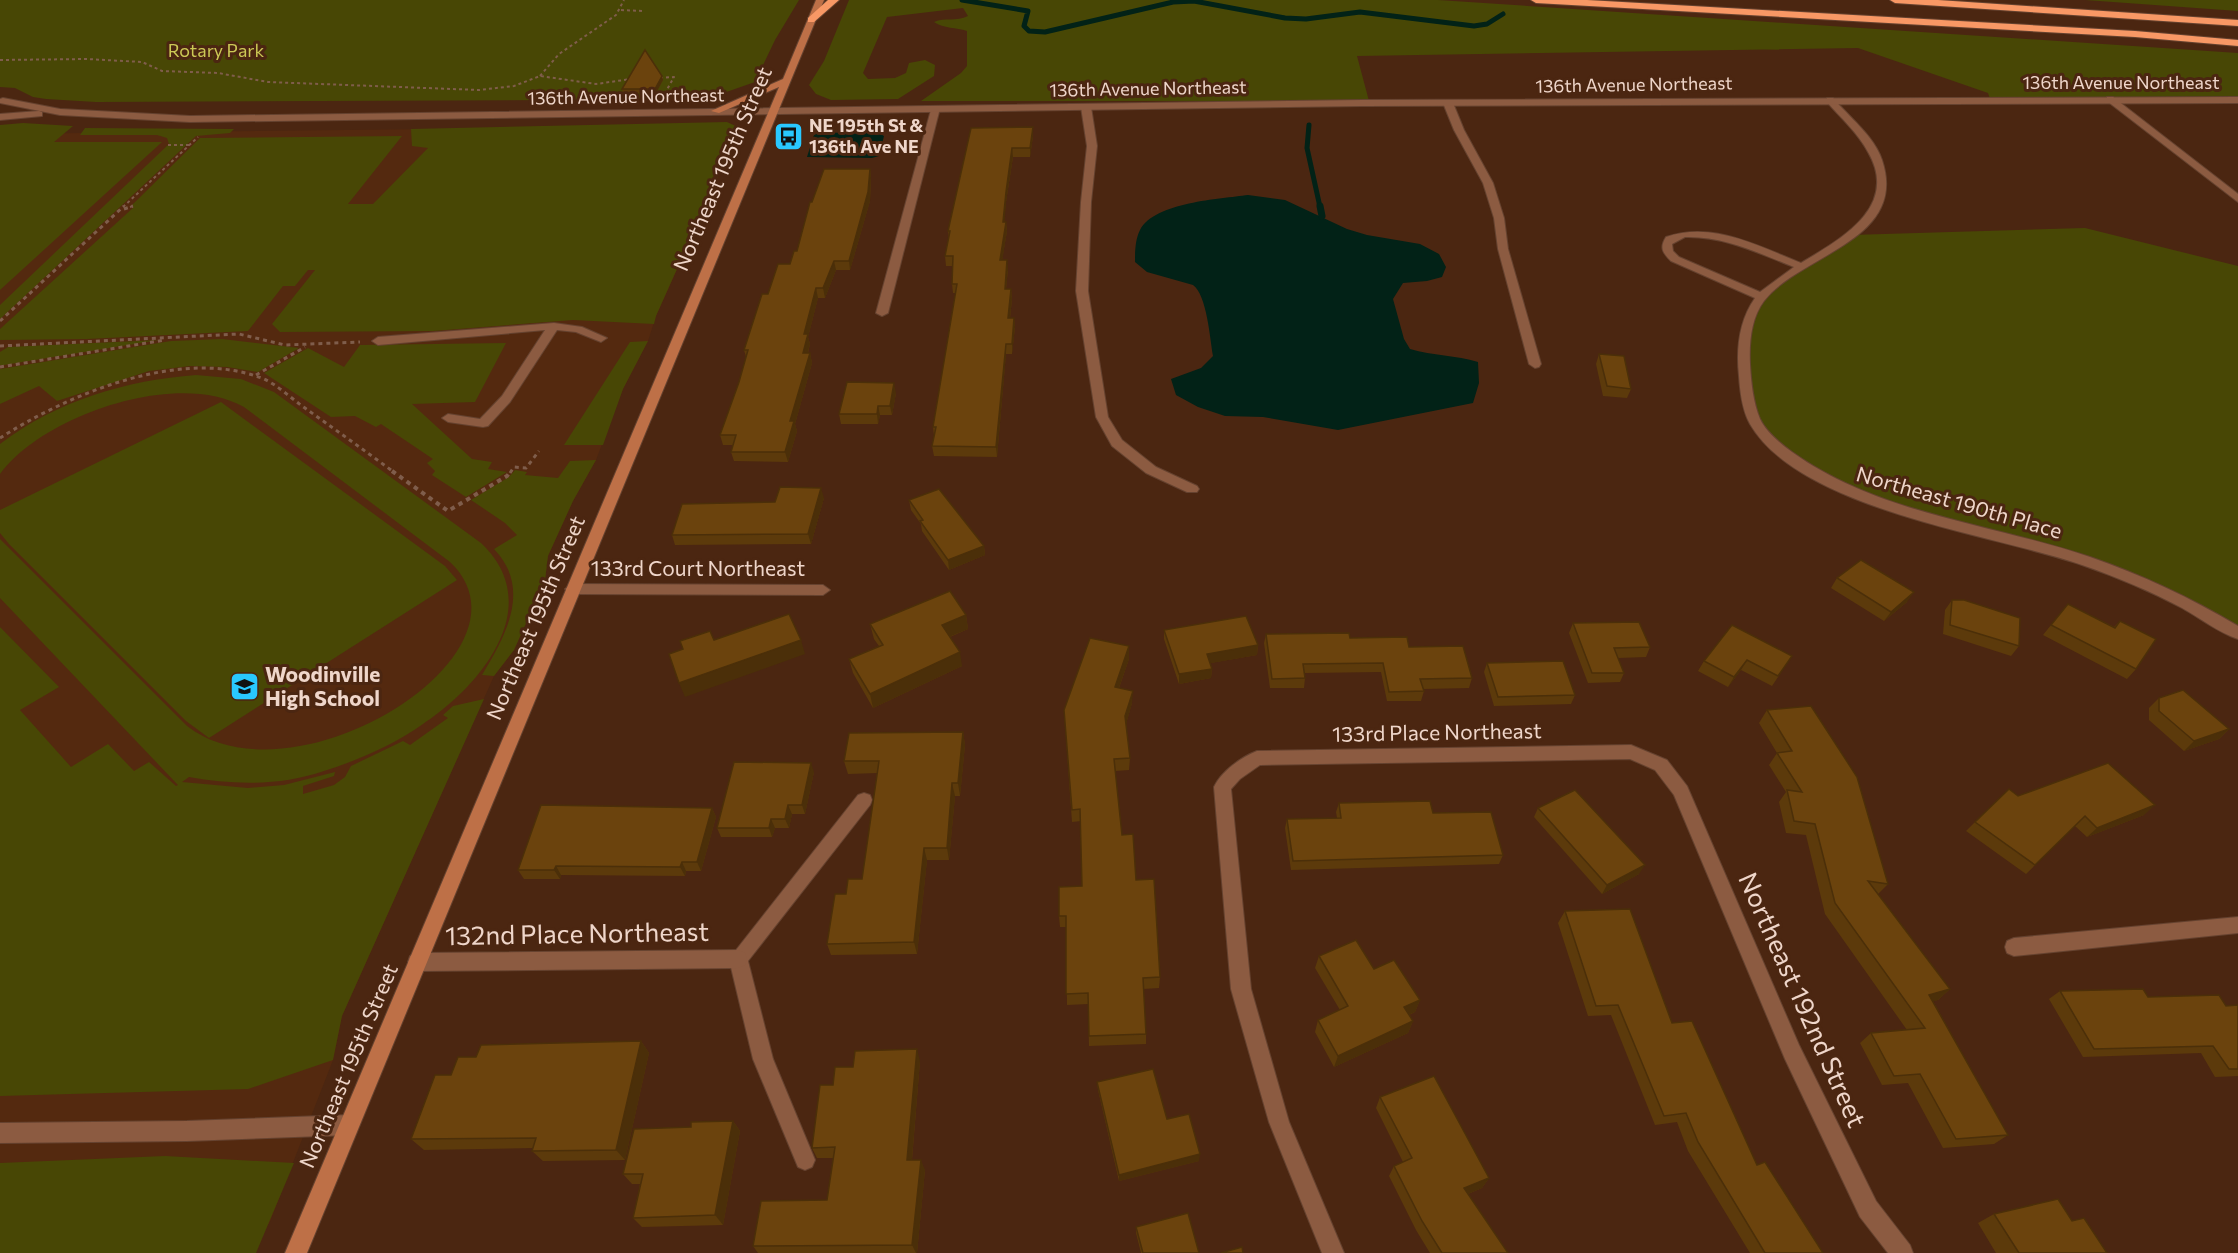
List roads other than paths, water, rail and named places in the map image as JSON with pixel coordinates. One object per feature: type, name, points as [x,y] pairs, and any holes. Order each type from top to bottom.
[{"type":"highway","points":[[811,20],[834,0]]},
{"type":"highway","points":[[1536,0],[1683,7],[2238,43]]},
{"type":"highway","points":[[1598,0],[1683,7]]},
{"type":"highway","points":[[1895,0],[2238,24]]},
{"type":"main road","name":"Northeast 195th Street","points":[[296,1253],[771,111],[820,0]]},
{"type":"main road","points":[[716,111],[784,81]]},
{"type":"street","points":[[2110,99],[2238,199]]},
{"type":"street","name":"Northeast 190th Place","points":[[1830,100],[1876,156],[1882,175],[1881,195],[1871,217],[1851,236],[1761,296],[1750,313],[1745,336],[1746,395],[1755,422],[1771,441],[1795,462],[1857,495],[1907,513],[2035,544],[2114,571],[2193,607],[2238,633]]},
{"type":"street","name":"136th Avenue Northeast","points":[[1,102],[60,112],[201,118],[1448,103],[2238,100]]},
{"type":"street","points":[[1448,103],[1459,130],[1488,183],[1499,218],[1503,249],[1535,364]]},
{"type":"street","points":[[1086,107],[1092,146],[1086,202],[1082,291],[1102,417],[1117,443],[1151,470],[1192,489]]},
{"type":"street","points":[[882,313],[935,108]]},
{"type":"street","name":"136th Avenue Northeast","points":[[0,117],[60,112]]},
{"type":"street","points":[[1761,296],[1676,259],[1668,252],[1667,244],[1670,239],[1688,232],[1705,234],[1803,267]]},
{"type":"street","points":[[447,418],[483,423],[506,399],[554,326]]},
{"type":"street","points":[[378,341],[554,326],[578,329],[601,338]]},
{"type":"street","name":"133rd Court Northeast","points":[[572,589],[823,590]]},
{"type":"street","name":"133rd Place Northeast","points":[[1333,1253],[1279,1122],[1241,989],[1222,787],[1234,774],[1257,758],[1631,752],[1661,765]]},
{"type":"street","name":"Northeast 192nd Street","points":[[1661,765],[1681,791],[1792,1052],[1868,1209],[1902,1253]]},
{"type":"street","points":[[805,1160],[763,1059],[738,959],[864,800]]},
{"type":"street","points":[[2014,947],[2238,925]]},
{"type":"street","name":"132nd Place Northeast","points":[[417,962],[738,959]]},
{"type":"street","points":[[0,1133],[187,1131],[349,1125]]},
{"type":"waterway","points":[[962,0],[1028,11],[1024,26],[1029,31],[1045,32],[1173,2],[1194,1],[1285,18],[1306,19],[1360,12],[1474,26],[1487,24],[1503,14]]},
{"type":"waterway","points":[[1309,125],[1307,148],[1320,207]]},
{"type":"waterway","points":[[1320,206],[1322,216]]},
{"type":"place","name":"NE 195th St & 136th Ave NE","points":[[788,136]]},
{"type":"place","name":"Woodinville High School","points":[[244,687]]},
{"type":"park label","name":"Rotary Park","points":[[216,51]]}]
